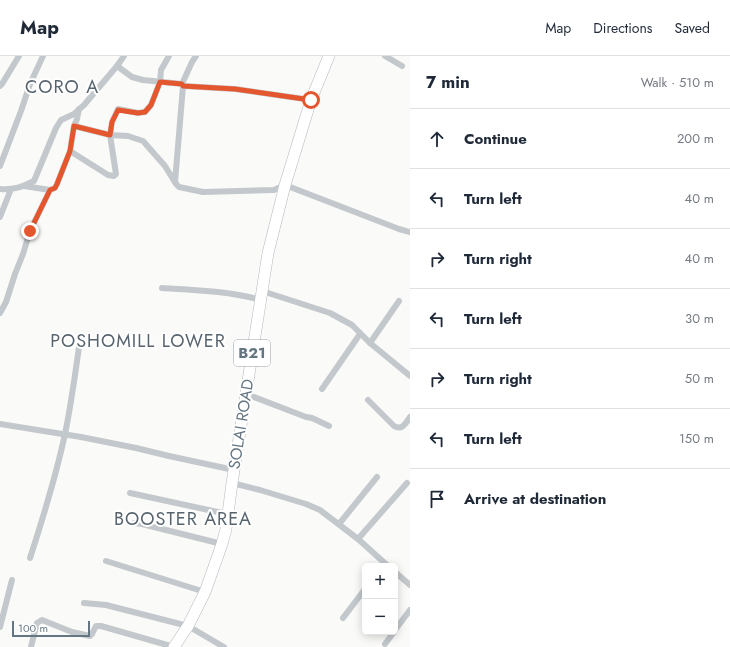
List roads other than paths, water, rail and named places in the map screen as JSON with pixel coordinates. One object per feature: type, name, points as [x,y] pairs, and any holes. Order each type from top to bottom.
[{"type":"highway","name":"SOLAI ROAD","points":[[174,647],[188,626],[205,592],[226,529],[227,514],[268,253],[285,185],[311,100],[329,56]]},
{"type":"street","points":[[0,86],[19,56]]},
{"type":"street","points":[[0,166],[30,84],[43,56]]},
{"type":"street","points":[[0,189],[11,190],[34,181],[56,128],[62,120],[74,114],[84,105],[124,56]]},
{"type":"street","points":[[70,151],[108,174],[114,176],[116,174],[110,135],[112,122],[118,110],[138,113],[145,112],[151,105],[160,82],[161,70],[169,56]]},
{"type":"street","points":[[175,182],[182,85],[196,56]]},
{"type":"street","points":[[385,56],[402,66]]},
{"type":"street","points":[[117,66],[132,77],[143,80],[235,89],[311,100]]},
{"type":"street","points":[[24,186],[50,190],[55,188],[70,151],[74,126],[79,108]]},
{"type":"street","points":[[74,126],[110,135],[128,136],[143,141],[165,166],[179,187],[203,192],[274,190],[285,185],[410,232]]},
{"type":"street","points":[[0,217],[11,190]]},
{"type":"street","points":[[0,313],[6,302],[30,231],[50,190]]},
{"type":"street","points":[[162,288],[200,290],[249,296],[262,295],[330,313],[352,325],[370,343],[410,376]]},
{"type":"street","points":[[370,343],[399,301]]},
{"type":"street","points":[[322,389],[360,334]]},
{"type":"street","points":[[30,558],[65,435],[79,347]]},
{"type":"street","points":[[246,394],[312,418],[329,426]]},
{"type":"street","points":[[368,400],[397,428],[403,426],[410,417]]},
{"type":"street","points":[[0,424],[136,448],[234,470]]},
{"type":"street","points":[[339,524],[377,476]]},
{"type":"street","points":[[232,483],[306,504],[320,510],[358,538],[383,563]]},
{"type":"street","points":[[358,538],[407,483]]},
{"type":"street","points":[[130,493],[227,514]]},
{"type":"street","points":[[134,523],[222,544]]},
{"type":"street","points":[[106,561],[205,592]]},
{"type":"street","points":[[398,575],[410,585]]},
{"type":"street","points":[[0,627],[12,580]]},
{"type":"street","points":[[343,618],[362,592]]},
{"type":"street","points":[[84,603],[106,605],[188,626],[224,647]]},
{"type":"street","points":[[398,626],[410,610]]},
{"type":"street","points":[[32,647],[37,622],[42,620],[72,632],[90,636],[96,626],[174,647]]},
{"type":"street","points":[[385,644],[391,635]]},
{"type":"district","name":"CORO A","points":[[62,87]]},
{"type":"district","name":"POSHOMILL LOWER","points":[[138,341]]},
{"type":"district","name":"BOOSTER AREA","points":[[183,519]]}]
